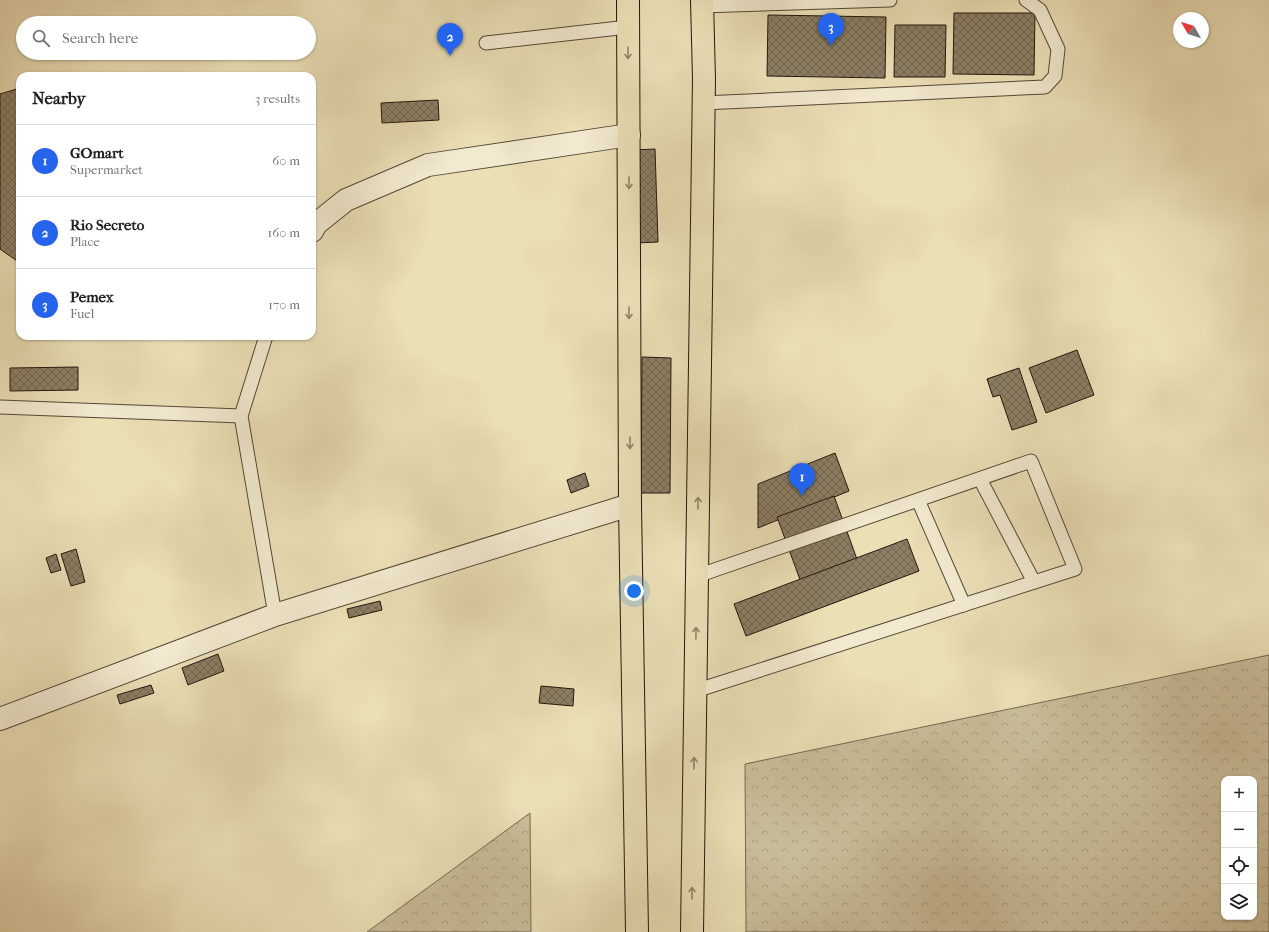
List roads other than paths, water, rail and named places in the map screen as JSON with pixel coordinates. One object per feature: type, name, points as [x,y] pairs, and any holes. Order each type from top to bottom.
[{"type":"highway","points":[[628,0],[630,505],[637,932]]},
{"type":"highway","points":[[692,932],[703,103],[702,3]]},
{"type":"street","points":[[316,224],[346,200],[428,165],[629,135]]},
{"type":"street","points":[[0,719],[275,616],[630,505]]},
{"type":"lane","points":[[702,3],[890,0]]},
{"type":"lane","points":[[703,103],[1045,87],[1055,76],[1058,49],[1040,10],[1026,0]]},
{"type":"lane","points":[[486,43],[628,27]]},
{"type":"lane","points":[[265,340],[241,416],[275,616]]},
{"type":"lane","points":[[0,408],[241,416]]},
{"type":"lane","points":[[695,691],[1075,569],[1030,461],[697,576]]},
{"type":"lane","points":[[980,479],[1034,582]]},
{"type":"lane","points":[[918,500],[964,605]]},
{"type":"place","name":"Pemex","points":[[831,46]]},
{"type":"place","name":"Rio Secreto","points":[[450,56]]},
{"type":"place","name":"GOmart","points":[[802,496]]}]
